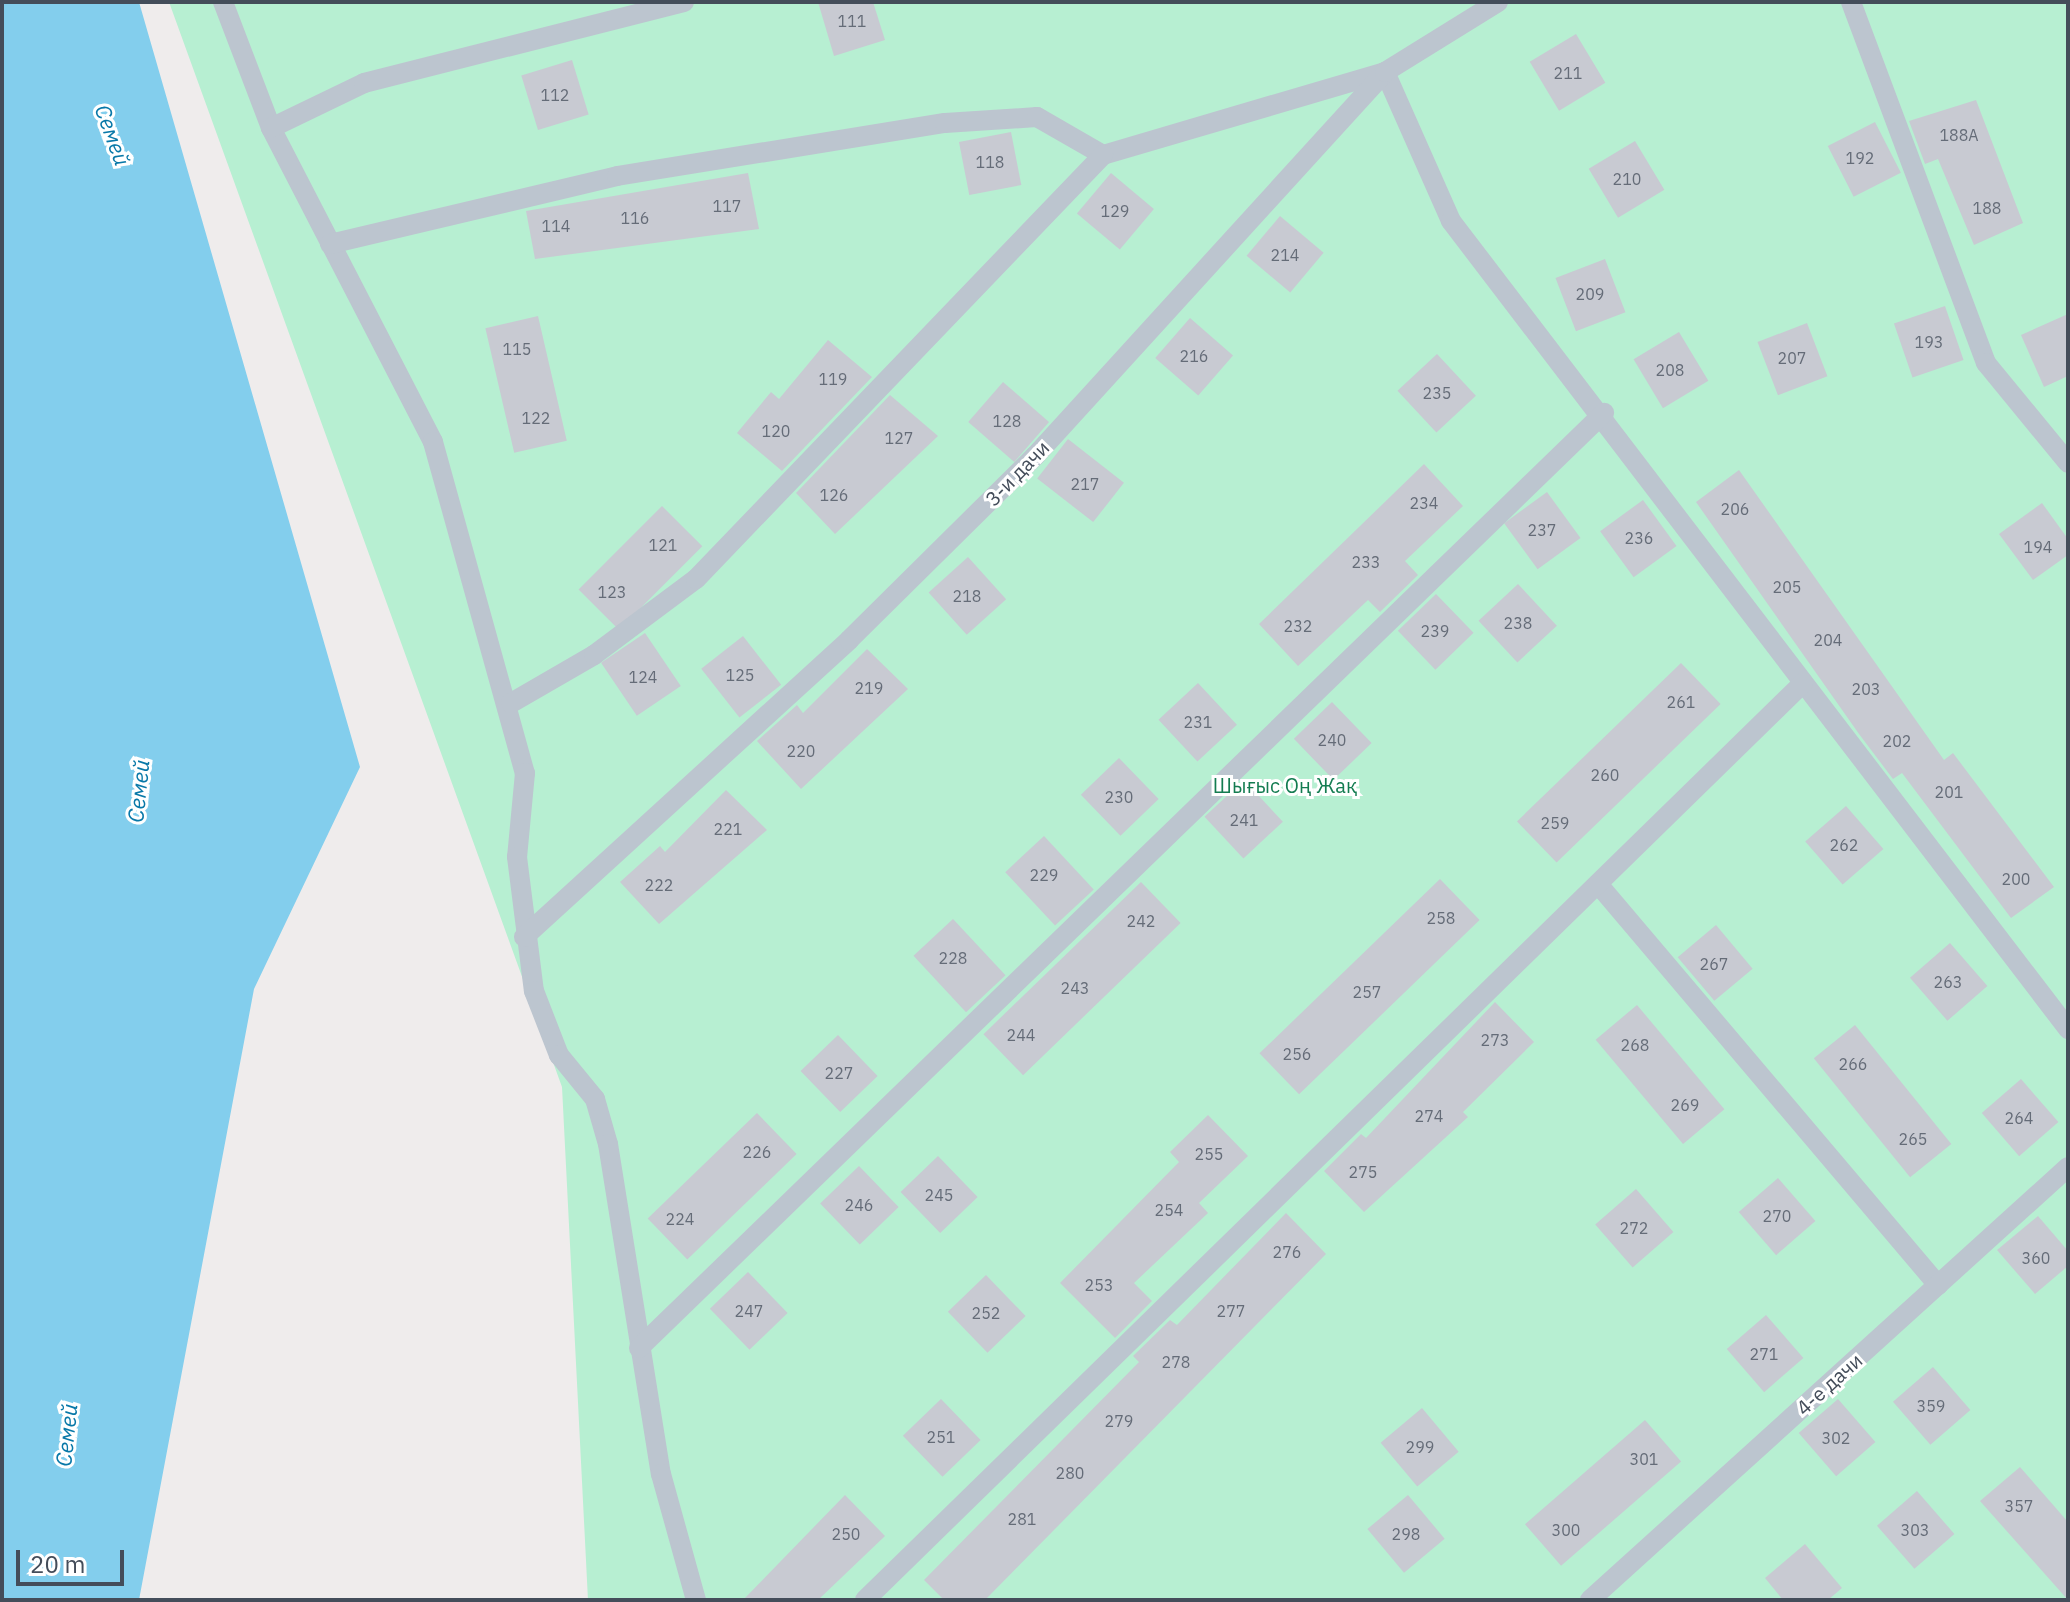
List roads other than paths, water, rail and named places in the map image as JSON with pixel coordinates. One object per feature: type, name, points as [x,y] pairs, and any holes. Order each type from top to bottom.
[{"type":"lane","points":[[223,2],[271,128],[433,442],[511,703],[525,773],[517,857],[524,937],[534,991],[559,1055],[595,1099],[608,1144],[661,1474],[696,1600]]},
{"type":"lane","points":[[271,128],[364,83],[684,2]]},
{"type":"lane","name":"3-и дачи","points":[[524,937],[849,640],[1035,456],[1385,72],[1498,2]]},
{"type":"lane","points":[[1851,2],[1986,363],[2068,463]]},
{"type":"lane","points":[[511,703],[594,655],[696,579],[1103,155],[1385,72],[1451,221],[1604,413],[1803,683],[2068,1029]]},
{"type":"lane","points":[[330,244],[617,176],[945,123],[1037,117],[1103,155]]},
{"type":"lane","points":[[639,1348],[1604,413]]},
{"type":"lane","points":[[865,1600],[1803,683]]},
{"type":"lane","points":[[1598,884],[1938,1285]]},
{"type":"lane","name":"4-е дачи","points":[[1590,1600],[2068,1167]]},
{"type":"water","name":"Семей","points":[[2,2],[139,2],[360,767],[254,989],[139,1600],[2,1600]]},
{"type":"park label","name":"Шығыс Оң Жақ","points":[[1285,785]]}]
